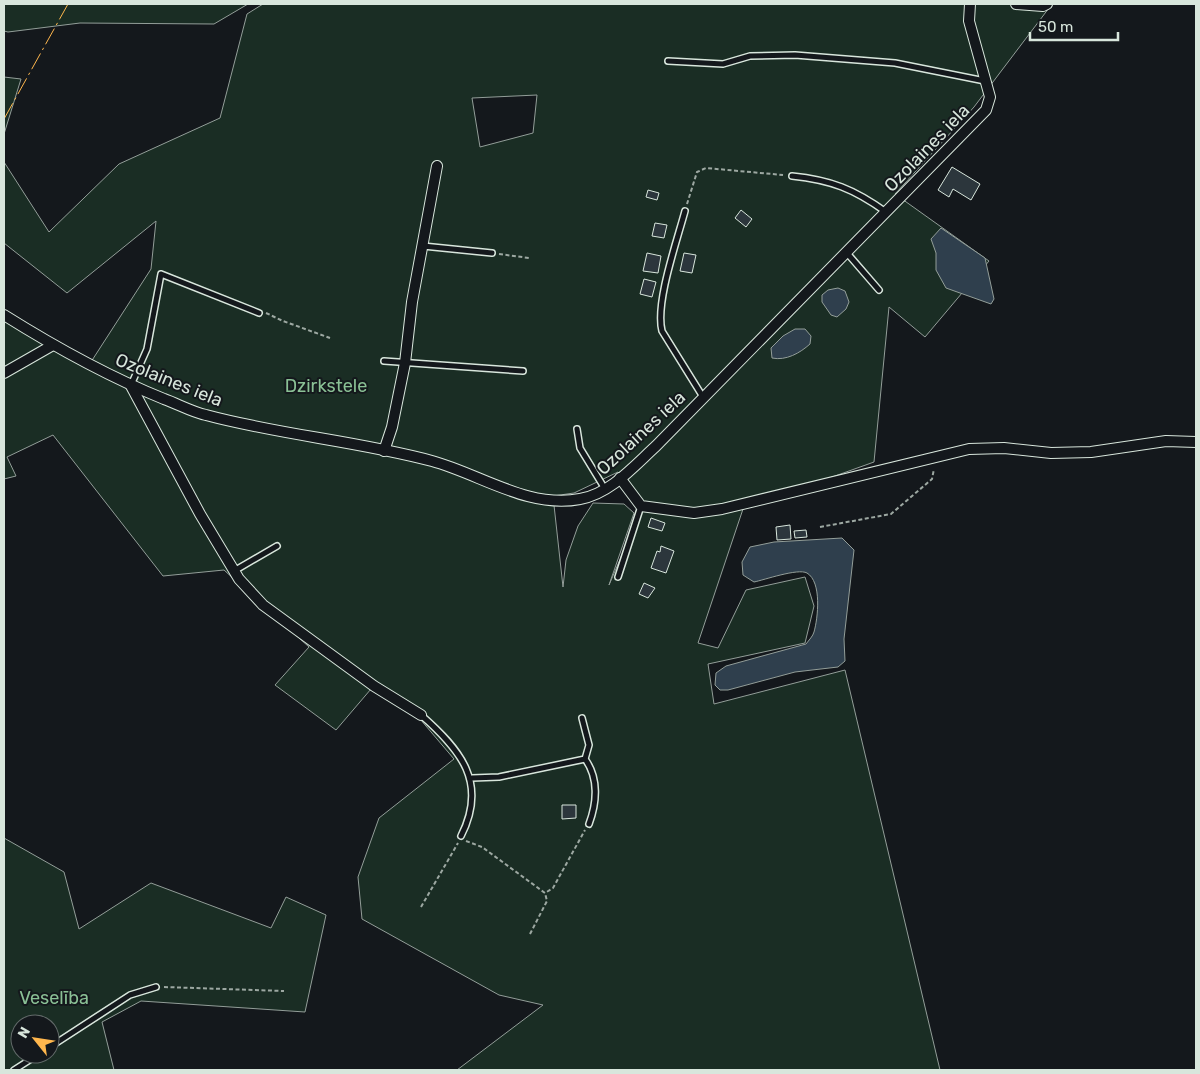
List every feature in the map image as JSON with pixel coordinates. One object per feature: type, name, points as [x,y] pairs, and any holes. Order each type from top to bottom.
[{"type":"street","name":"Ozolaines iela","points":[[4,315],[53,345],[131,386],[204,415],[258,428],[312,436],[431,461],[511,491],[548,502],[581,499],[605,489],[620,478],[704,397],[887,213],[986,110],[990,97],[969,21],[970,4]]},
{"type":"street","points":[[1016,4],[1043,6],[1047,4]]},
{"type":"street","points":[[384,451],[392,427],[405,363],[412,302],[437,166]]},
{"type":"street","points":[[4,373],[53,345]]},
{"type":"street","points":[[131,386],[200,514],[234,571],[263,605],[374,686],[421,715]]},
{"type":"street","points":[[620,478],[641,506],[694,513],[722,509],[968,449],[1004,448],[1051,453],[1091,452],[1166,441],[1196,442]]},
{"type":"lane","points":[[668,61],[723,64],[750,56],[796,55],[895,63],[986,81]]},
{"type":"lane","points":[[792,176],[822,179],[845,187],[867,198],[887,213]]},
{"type":"lane","points":[[685,211],[662,302],[660,322],[662,331],[704,397]]},
{"type":"lane","points":[[422,246],[492,253]]},
{"type":"lane","points":[[847,253],[879,290]]},
{"type":"lane","points":[[131,386],[147,349],[161,274],[259,312]]},
{"type":"lane","points":[[384,361],[434,363],[523,371]]},
{"type":"lane","points":[[577,428],[580,448],[605,489]]},
{"type":"lane","points":[[618,577],[641,506]]},
{"type":"lane","points":[[234,571],[277,546]]},
{"type":"lane","points":[[421,715],[455,748],[472,778],[473,802],[468,822],[461,836]]},
{"type":"lane","points":[[582,718],[589,745],[585,759]]},
{"type":"lane","points":[[472,778],[499,777],[585,759]]},
{"type":"lane","points":[[585,759],[593,770],[596,806],[589,824]]},
{"type":"lane","points":[[60,1041],[130,996],[156,987]]},
{"type":"path","points":[[685,211],[697,172],[706,168],[792,176]]},
{"type":"path","points":[[492,253],[529,258]]},
{"type":"path","points":[[259,312],[270,313],[283,322],[330,338]]},
{"type":"path","points":[[820,527],[891,514],[898,510],[905,500],[932,479],[935,470],[928,458]]},
{"type":"path","points":[[545,893],[554,888],[565,864],[589,824]]},
{"type":"path","points":[[421,907],[447,864],[461,836],[482,847],[545,893],[547,901],[530,934]]},
{"type":"path","points":[[156,987],[284,991]]},
{"type":"green space","points":[[4,4],[248,4],[214,24],[80,23],[8,32],[4,31]]},
{"type":"green space","name":"Dzirkstele","points":[[263,4],[1052,4],[974,107],[895,194],[989,261],[925,337],[889,307],[874,462],[743,509],[698,643],[718,648],[746,590],[805,577],[814,606],[805,643],[708,664],[714,704],[845,670],[940,1070],[457,1070],[543,1005],[499,995],[362,919],[358,877],[379,818],[454,759],[420,719],[371,689],[336,730],[275,685],[309,647],[224,570],[163,576],[53,435],[7,457],[16,476],[4,479],[4,311],[89,365],[151,269],[156,221],[67,293],[4,243],[4,162],[49,232],[119,164],[220,118],[247,14]],"holes":[[[537,95],[533,133],[480,147],[472,98]],[[618,472],[643,506],[609,585],[634,513],[624,504],[593,503],[578,526],[566,560],[563,587],[553,496],[574,493]]]},
{"type":"green space","points":[[4,77],[21,79],[4,134]]},
{"type":"green space","name":"Veselība","points":[[4,838],[64,872],[79,929],[151,883],[271,928],[286,897],[326,915],[305,1012],[141,1001],[102,1022],[114,1070],[4,1070]]},
{"type":"water","points":[[941,228],[985,258],[994,299],[991,304],[946,288],[936,270],[936,253],[931,239]]},
{"type":"water","points":[[838,288],[845,291],[849,302],[846,309],[837,317],[831,315],[822,302],[822,295],[828,290]]},
{"type":"water","points":[[795,329],[805,329],[811,336],[810,344],[792,356],[772,358],[771,348],[783,336]]},
{"type":"water","points":[[842,538],[854,550],[844,639],[845,661],[838,667],[795,672],[728,690],[720,690],[715,685],[716,673],[726,666],[806,644],[813,635],[815,626],[818,601],[812,578],[807,573],[796,572],[754,582],[743,575],[742,562],[750,547],[774,542]]},
{"type":"building","points":[[952,167],[980,184],[971,200],[953,189],[949,197],[938,190]]},
{"type":"building","points":[[648,190],[659,193],[657,200],[646,197]]},
{"type":"building","points":[[741,210],[752,219],[746,227],[735,218]]},
{"type":"building","points":[[655,223],[667,225],[664,238],[652,236]]},
{"type":"building","points":[[647,253],[661,256],[658,273],[643,271]]},
{"type":"building","points":[[684,253],[696,255],[692,273],[680,271]]},
{"type":"building","points":[[644,279],[656,282],[652,297],[640,294]]},
{"type":"building","points":[[651,518],[665,523],[662,531],[648,527]]},
{"type":"building","points":[[790,525],[791,539],[777,540],[776,527]]},
{"type":"building","points":[[806,530],[807,537],[795,538],[794,531]]},
{"type":"building","points":[[661,546],[674,551],[666,573],[651,568],[657,551],[660,552]]},
{"type":"building","points":[[644,583],[655,588],[648,598],[639,594]]},
{"type":"building","points":[[562,805],[576,805],[576,818],[562,819]]},
{"type":"power","points":[[4,119],[68,4]]}]
